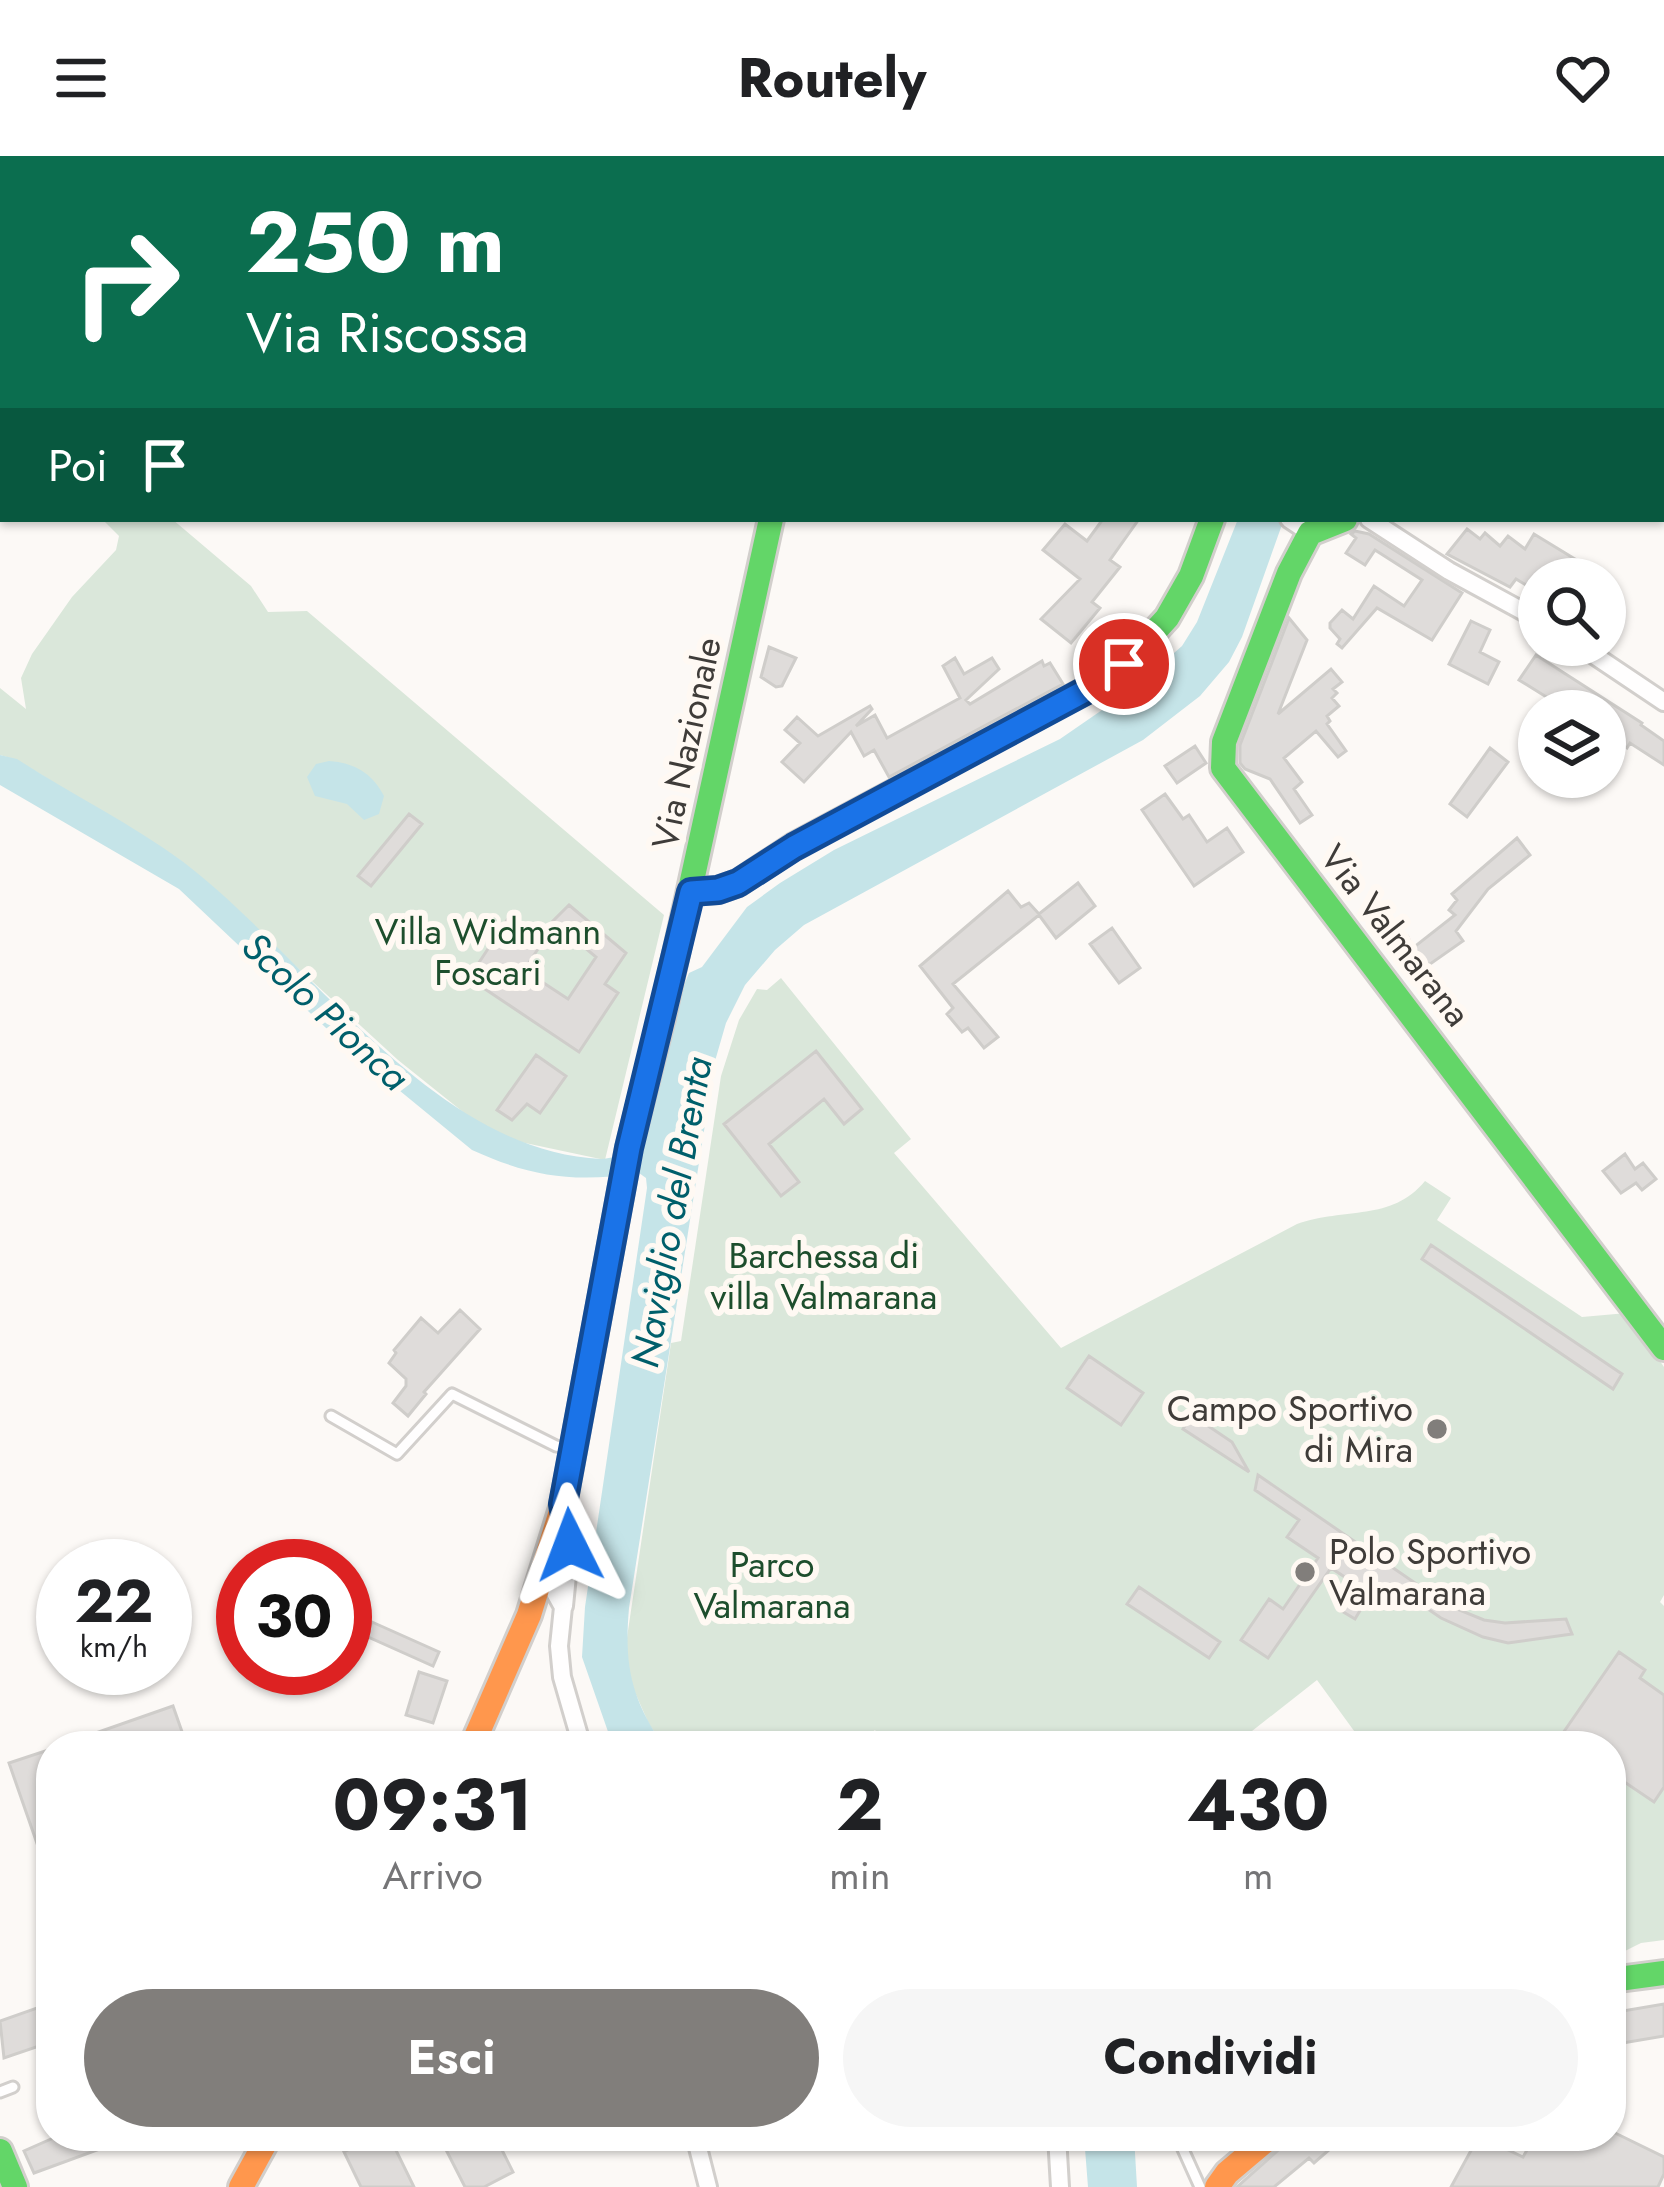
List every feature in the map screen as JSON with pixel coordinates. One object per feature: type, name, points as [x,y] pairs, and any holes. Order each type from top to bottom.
[{"type":"street","name":"Via Nazionale","points":[[479,1731],[529,1615],[563,1504],[629,1148],[691,892],[770,522]]},
{"type":"street","points":[[691,892],[738,883],[794,847],[1085,691],[1124,664],[1175,611],[1211,522]]},
{"type":"street","points":[[1374,522],[1518,609]]},
{"type":"street","name":"Via Valmarana","points":[[1299,526],[1289,573],[1224,742],[1223,768],[1664,1348]]},
{"type":"street","points":[[1610,666],[1664,702]]},
{"type":"street","points":[[563,1504],[570,1535],[559,1646],[562,1677],[578,1731]]},
{"type":"street","points":[[540,1584],[553,1589],[563,1607]]},
{"type":"street","points":[[529,1615],[542,1621],[559,1646]]},
{"type":"street","points":[[1626,1978],[1664,1972]]},
{"type":"street","points":[[0,2151],[15,2187]]},
{"type":"street","points":[[244,2186],[262,2151]]},
{"type":"street","points":[[699,2151],[708,2187]]},
{"type":"street","points":[[1058,2151],[1060,2187]]},
{"type":"street","points":[[1217,2187],[1253,2151]]},
{"type":"lane","points":[[331,1416],[398,1454],[452,1394],[556,1446],[576,1450]]},
{"type":"lane","points":[[0,2092],[13,2087]]},
{"type":"lane","points":[[1184,2151],[1200,2187]]},
{"type":"green space","name":"Villa Widmann Foscari","points":[[105,522],[176,522],[251,586],[268,612],[307,611],[664,915],[605,1160],[511,1140],[468,1116],[398,1060],[180,860],[17,760],[0,755],[0,688],[26,709],[21,678],[32,654],[72,597],[116,550],[119,536]]},
{"type":"green space","name":"Polo Sportivo Valmarana","points":[[781,978],[911,1139],[894,1153],[1061,1348],[1297,1224],[1397,1203],[1425,1181],[1451,1198],[1437,1220],[1582,1317],[1627,1313],[1664,1367],[1664,1595],[1660,1602],[1664,1606],[1664,1940],[1626,1950],[1626,1731],[1354,1731],[1317,1680],[1252,1731],[654,1731],[627,1671],[626,1644],[671,1343],[681,1341],[721,1076],[739,1020],[757,989],[767,990]]},
{"type":"water","points":[[1237,522],[1283,522],[1242,637],[1229,662],[1200,696],[1143,740],[804,925],[745,985],[726,1023],[715,1061],[629,1608],[632,1681],[655,1731],[608,1731],[582,1657],[585,1607],[646,1178],[639,1173],[554,1175],[472,1150],[344,1045],[179,889],[0,785],[0,755],[17,759],[182,861],[427,1086],[482,1122],[539,1148],[606,1159],[644,1145],[689,973],[702,967],[747,907],[834,850],[1060,739],[1134,688],[1182,646],[1197,622]]},
{"type":"water","points":[[329,761],[355,767],[374,781],[384,796],[379,814],[364,820],[347,804],[315,796],[307,777],[316,764]]},
{"type":"water","points":[[1085,2151],[1135,2151],[1137,2187],[1088,2187]]},
{"type":"building","points":[[1101,522],[1137,522],[1110,560],[1120,567],[1092,602],[1100,608],[1071,643],[1041,619],[1080,579],[1043,550],[1065,524],[1087,541]]},
{"type":"building","points":[[1467,529],[1480,539],[1485,533],[1500,546],[1508,536],[1525,549],[1534,534],[1573,558],[1518,558],[1518,580],[1510,587],[1447,554]]},
{"type":"building","points":[[1355,531],[1369,534],[1462,593],[1432,640],[1377,608],[1342,648],[1337,644],[1340,639],[1330,623],[1342,610],[1353,619],[1374,586],[1404,606],[1422,580],[1375,550],[1365,565],[1346,553]]},
{"type":"building","points":[[1289,618],[1307,640],[1278,714],[1331,669],[1342,682],[1333,689],[1337,693],[1332,698],[1339,706],[1327,716],[1327,724],[1346,751],[1338,757],[1316,731],[1284,758],[1302,782],[1294,789],[1312,815],[1300,823],[1270,779],[1240,763],[1240,745]]},
{"type":"building","points":[[1471,621],[1490,630],[1480,652],[1499,662],[1488,684],[1449,664]]},
{"type":"building","points":[[769,647],[796,658],[782,686],[761,677]]},
{"type":"building","points":[[955,658],[964,674],[992,658],[999,669],[966,700],[970,704],[1042,661],[1044,666],[1050,663],[1063,684],[889,777],[874,750],[864,756],[851,732],[804,782],[782,762],[800,743],[785,730],[797,717],[818,736],[870,706],[856,726],[875,715],[887,738],[960,698],[943,666]]},
{"type":"building","points":[[1529,666],[1553,666],[1591,690],[1535,690],[1519,680]]},
{"type":"building","points":[[1626,713],[1664,741],[1664,765],[1630,743],[1627,748]]},
{"type":"building","points":[[1195,746],[1206,763],[1177,783],[1165,766]]},
{"type":"building","points":[[1490,748],[1508,762],[1467,817],[1450,804]]},
{"type":"building","points":[[1165,794],[1183,819],[1189,815],[1207,842],[1227,828],[1243,852],[1194,886],[1142,810]]},
{"type":"building","points":[[409,814],[422,824],[371,886],[358,876]]},
{"type":"building","points":[[1517,838],[1530,855],[1488,889],[1456,931],[1463,941],[1413,976],[1392,948],[1408,937],[1413,948],[1455,915],[1449,910],[1457,900],[1452,894]]},
{"type":"building","points":[[1078,883],[1095,906],[1056,938],[1039,915],[953,984],[998,1037],[984,1048],[968,1028],[962,1032],[947,1014],[953,1008],[920,966],[1008,891],[1021,907],[1029,903],[1039,914]]},
{"type":"building","points":[[569,905],[626,953],[605,984],[618,993],[579,1052],[482,987],[491,973],[478,964],[507,920],[542,943],[524,970],[568,999],[596,957],[553,921]]},
{"type":"building","points":[[1112,928],[1140,968],[1119,983],[1090,944]]},
{"type":"building","points":[[816,1051],[862,1109],[844,1124],[824,1099],[769,1144],[799,1182],[781,1196],[724,1124]]},
{"type":"building","points":[[536,1055],[566,1076],[540,1113],[527,1104],[512,1120],[497,1110]]},
{"type":"building","points":[[1625,1154],[1635,1169],[1643,1163],[1656,1179],[1642,1190],[1636,1183],[1621,1193],[1603,1171]]},
{"type":"building","points":[[1431,1245],[1622,1374],[1613,1389],[1422,1259]]},
{"type":"building","points":[[460,1310],[480,1329],[408,1416],[393,1403],[406,1386],[406,1379],[389,1363],[394,1350],[421,1318],[438,1333]]},
{"type":"building","points":[[1089,1356],[1143,1393],[1121,1425],[1067,1388]]},
{"type":"building","points":[[1192,1415],[1232,1442],[1249,1472],[1183,1429]]},
{"type":"building","points":[[1258,1475],[1447,1605],[1505,1623],[1566,1619],[1572,1634],[1508,1643],[1483,1637],[1441,1618],[1397,1588],[1385,1605],[1370,1594],[1355,1619],[1340,1610],[1357,1585],[1331,1568],[1268,1658],[1241,1640],[1269,1599],[1283,1609],[1318,1558],[1287,1537],[1299,1520],[1255,1490]]},
{"type":"building","points":[[1139,1587],[1220,1642],[1209,1658],[1127,1604]]},
{"type":"building","points":[[372,1622],[439,1652],[433,1666],[372,1639]]},
{"type":"building","points":[[1619,1652],[1645,1670],[1640,1678],[1664,1695],[1664,1787],[1654,1802],[1626,1783],[1626,1731],[1564,1731]]},
{"type":"building","points":[[419,1672],[447,1681],[433,1723],[406,1715]]},
{"type":"building","points":[[173,1706],[182,1731],[101,1731]]},
{"type":"building","points":[[36,1754],[36,1841],[9,1763]]},
{"type":"building","points":[[1664,2004],[1664,2036],[1626,2042],[1626,2010]]},
{"type":"building","points":[[36,2008],[36,2047],[4,2058],[0,2021]]},
{"type":"building","points":[[1626,2138],[1664,2157],[1664,2174],[1658,2187],[1451,2187],[1471,2151],[1510,2151],[1523,2157],[1526,2151],[1626,2151]]},
{"type":"building","points":[[36,2146],[36,2151],[94,2151],[34,2173],[24,2151]]},
{"type":"building","points":[[396,2151],[414,2187],[361,2187],[344,2152]]},
{"type":"building","points":[[447,2151],[502,2151],[513,2172],[484,2187],[465,2187]]},
{"type":"building","points":[[1277,2151],[1328,2151],[1314,2163],[1309,2158],[1274,2187],[1237,2187]]},
{"type":"traffic: fast","points":[[662,1018],[770,522]]},
{"type":"traffic: fast","points":[[691,892],[738,883],[794,846],[1086,690],[1134,654],[1167,618],[1191,576],[1211,522]]},
{"type":"traffic: fast","points":[[1338,522],[1310,533],[1289,573],[1224,742],[1223,768],[1664,1348]]},
{"type":"traffic: fast","points":[[1626,1978],[1664,1973]]},
{"type":"traffic: fast","points":[[0,2151],[15,2187]]},
{"type":"traffic: slow","points":[[479,1731],[529,1615],[563,1505],[629,1148],[662,1018]]},
{"type":"traffic: slow","points":[[241,2187],[261,2151]]},
{"type":"traffic: slow","points":[[1217,2187],[1253,2151]]},
{"type":"place","name":"Campo Sportivo di Mira","points":[[1437,1429]]},
{"type":"place","name":"Polo Sportivo Valmarana","points":[[1305,1572]]},
{"type":"route","points":[[570,1545],[563,1504],[622,1184],[691,892],[738,883],[794,847],[1085,691],[1124,664]]},
{"type":"water label","name":"Scolo Pionca","points":[[326,1011]]},
{"type":"water label","name":"Naviglio del Brenta","points":[[671,1212]]},
{"type":"park label","name":"Barchessa di villa Valmarana","points":[[824,1276]]},
{"type":"park label","name":"Parco Valmarana","points":[[772,1584]]}]
